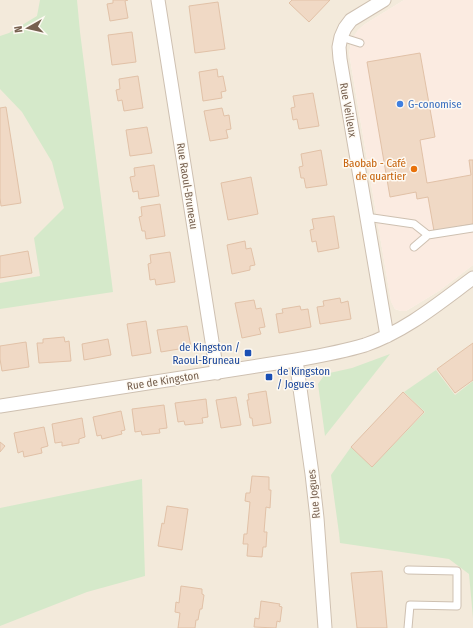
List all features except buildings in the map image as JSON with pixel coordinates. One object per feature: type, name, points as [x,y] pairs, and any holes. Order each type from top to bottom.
[{"type":"street","name":"Rue Raoul-Bruneau","points":[[158,0],[217,373]]},
{"type":"street","name":"Rue Veilleux","points":[[384,0],[351,20],[345,28],[339,47],[366,217],[387,336]]},
{"type":"street","name":"Rue de Kingston","points":[[0,406],[217,373],[344,351],[365,345],[402,328],[417,319],[473,278]]},
{"type":"street","name":"Rue Jogues","points":[[296,360],[317,518],[325,628]]},
{"type":"lane","points":[[341,37],[360,43]]},
{"type":"lane","points":[[366,217],[414,224],[428,235]]},
{"type":"lane","points":[[414,247],[428,235],[473,228]]},
{"type":"lane","points":[[408,570],[456,572],[457,606],[410,605],[408,628]]},
{"type":"shaded area","points":[[0,0],[404,0],[365,24],[358,30],[351,43],[349,53],[391,301],[395,309],[406,311],[439,291],[473,265],[473,628],[0,628]]},
{"type":"shaded area","points":[[404,0],[473,0],[473,265],[439,291],[406,311],[401,311],[395,309],[391,302],[349,53],[353,37],[358,30],[365,24]]},
{"type":"green space","points":[[40,0],[77,0],[113,292],[0,309],[0,283],[40,276],[34,238],[64,208],[52,162],[22,112],[0,89],[0,36],[9,33],[37,16]]},
{"type":"green space","points":[[390,354],[325,436],[318,384],[325,374],[352,368]]},
{"type":"green space","points":[[436,370],[455,395],[473,381],[473,618],[469,574],[449,559],[340,543],[331,475],[351,447],[372,467],[425,412],[404,392]]},
{"type":"green space","points":[[142,479],[145,576],[87,592],[0,626],[0,508]]},
{"type":"place","name":"G-conomise","points":[[400,104]]},
{"type":"place","name":"Baobab - Café de quartier","points":[[414,169]]},
{"type":"place","name":"de Kingston / Raoul-Bruneau","points":[[248,353]]},
{"type":"place","name":"de Kingston / Jogues","points":[[269,377]]}]
